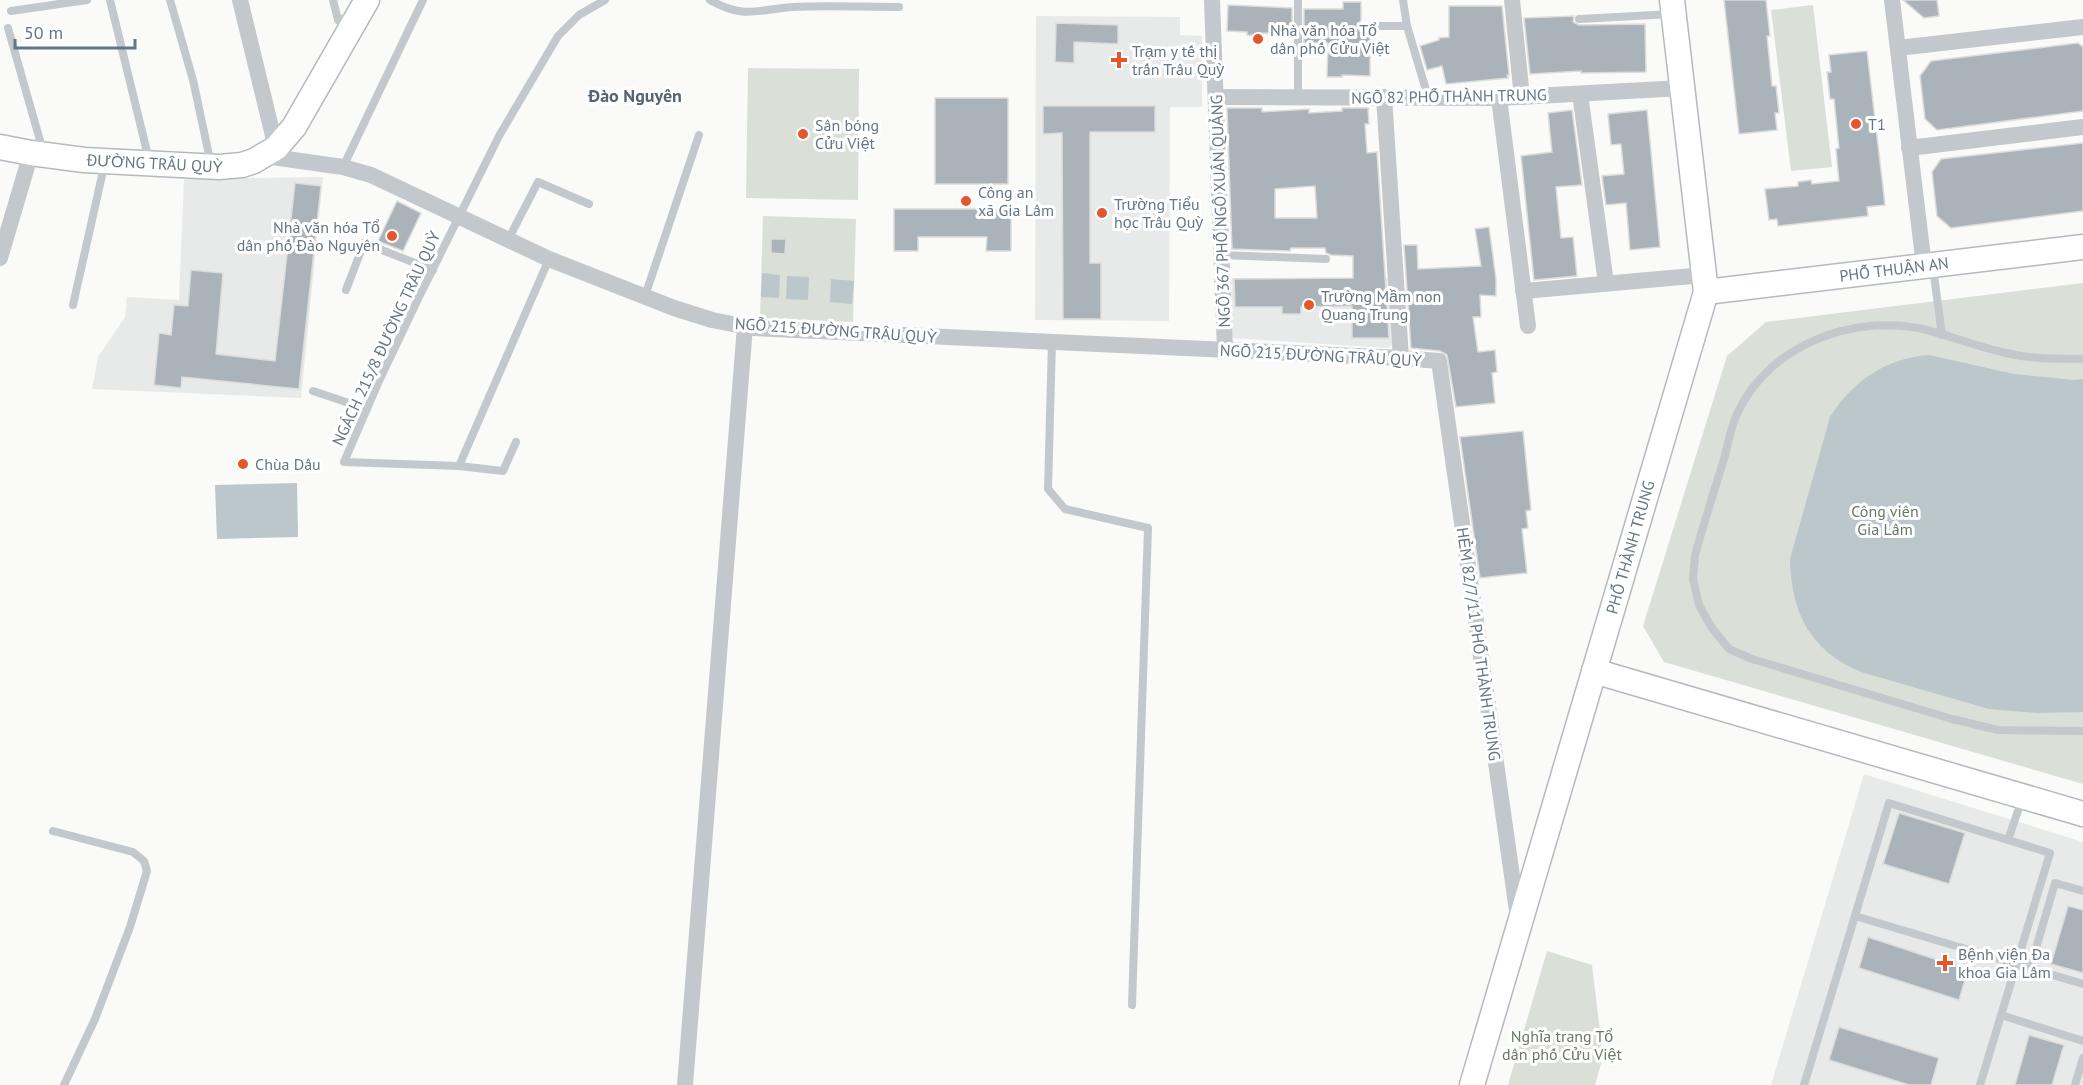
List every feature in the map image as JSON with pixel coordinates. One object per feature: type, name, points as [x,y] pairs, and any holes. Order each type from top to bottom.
[{"type":"street","points":[[240,0],[270,152]]},
{"type":"street","name":"NGÕ 367 PHỐ NGÔ XUÂN QUẢNG","points":[[1212,0],[1225,350]]},
{"type":"street","points":[[1512,0],[1522,97]]},
{"type":"street","points":[[1892,0],[1909,148],[1928,265]]},
{"type":"street","points":[[270,152],[285,138],[303,114],[363,7]]},
{"type":"street","name":"PHỐ THÀNH TRUNG","points":[[1472,1085],[1705,283],[1672,7]]},
{"type":"street","points":[[1898,48],[2083,27]]},
{"type":"street","name":"NGÕ 82 PHỐ THÀNH TRUNG","points":[[1216,97],[1499,98],[1682,88]]},
{"type":"street","points":[[1580,94],[1606,284]]},
{"type":"street","points":[[1384,97],[1401,358]]},
{"type":"street","points":[[1499,98],[1528,326]]},
{"type":"street","points":[[1909,148],[2083,127]]},
{"type":"street","name":"ĐƯỜNG TRÂU QUỲ","points":[[0,147],[38,154],[105,161],[210,166],[242,165],[270,152]]},
{"type":"street","name":"NGÕ 215 ĐƯỜNG TRÂU QUỲ","points":[[270,152],[371,175],[549,259],[645,297],[712,320],[745,326],[1401,358],[1439,362]]},
{"type":"street","points":[[0,258],[38,154]]},
{"type":"street","name":"PHỐ THUẬN AN","points":[[1705,283],[1928,265],[2083,247]]},
{"type":"street","points":[[1523,291],[1606,284],[1705,283]]},
{"type":"street","points":[[685,1085],[745,326]]},
{"type":"street","name":"HẺM 82/7/11 PHỐ THÀNH TRUNG","points":[[1439,362],[1519,926]]},
{"type":"street","points":[[1594,670],[2083,814]]},
{"type":"lane","points":[[11,11],[87,0]]},
{"type":"lane","points":[[110,0],[150,163]]},
{"type":"lane","points":[[170,0],[192,80],[210,166]]},
{"type":"lane","points":[[333,0],[338,20],[363,7]]},
{"type":"lane","points":[[343,167],[423,0]]},
{"type":"lane","name":"NGÁCH 215/8 ĐƯỜNG TRÂU QUỲ","points":[[516,442],[503,471],[459,466],[344,462],[433,270],[500,136],[558,36],[579,15],[605,0]]},
{"type":"lane","points":[[710,0],[733,11],[755,12],[791,4],[899,7]]},
{"type":"lane","points":[[1298,97],[1299,0]]},
{"type":"lane","points":[[1403,0],[1407,26],[1428,97]]},
{"type":"lane","points":[[1579,19],[1672,7]]},
{"type":"lane","points":[[1363,26],[1407,26]]},
{"type":"lane","points":[[8,28],[38,154]]},
{"type":"lane","points":[[645,297],[699,135]]},
{"type":"lane","points":[[73,305],[105,161]]},
{"type":"lane","points":[[508,240],[538,182],[590,204]]},
{"type":"lane","points":[[346,290],[364,243],[433,270]]},
{"type":"lane","points":[[1222,255],[1326,258]]},
{"type":"lane","points":[[459,466],[549,259]]},
{"type":"lane","points":[[1928,265],[1942,335]]},
{"type":"lane","points":[[2083,359],[2008,354],[1924,329],[1891,324],[1861,326],[1833,333],[1804,345],[1778,363],[1756,384],[1738,412],[1695,555],[1693,579],[1699,605],[1712,628],[1729,649],[1752,659],[1952,720],[1998,730],[2083,731]]},
{"type":"lane","points":[[1052,342],[1048,489],[1065,509],[1148,528],[1132,1005]]},
{"type":"lane","points":[[313,391],[367,409]]},
{"type":"lane","points":[[2008,840],[2023,796]]},
{"type":"lane","points":[[1804,1085],[1889,803],[2050,853],[1980,1085]]},
{"type":"lane","points":[[53,831],[133,852],[144,861],[147,871],[130,927],[99,1009],[64,1085]]},
{"type":"lane","points":[[2030,969],[2055,883],[2083,891]]},
{"type":"lane","points":[[1855,916],[2083,984]]},
{"type":"lane","points":[[2001,1016],[2083,1041]]},
{"type":"lane","points":[[2075,1085],[2083,1058]]},
{"type":"shaded area","name":"Trường Tiểu học Trâu Quỳ","points":[[1036,16],[1180,17],[1180,35],[1202,36],[1202,107],[1170,107],[1169,321],[1035,320]]},
{"type":"shaded area","points":[[323,177],[301,398],[92,389],[98,357],[125,317],[127,297],[179,300],[184,179]]},
{"type":"shaded area","points":[[762,273],[780,275],[779,298],[761,297]]},
{"type":"shaded area","points":[[787,276],[809,277],[808,300],[786,299]]},
{"type":"shaded area","name":"Trường Mầm non Quang Trung","points":[[1228,278],[1390,278],[1392,345],[1387,348],[1231,338]]},
{"type":"shaded area","points":[[831,279],[854,281],[852,304],[830,302]]},
{"type":"shaded area","points":[[1929,355],[2014,374],[2083,379],[2083,712],[2037,713],[1989,709],[1861,672],[1843,663],[1816,641],[1799,613],[1791,578],[1790,559],[1830,417],[1849,393],[1872,374],[1899,361]]},
{"type":"shaded area","points":[[297,483],[298,537],[217,539],[215,485]]},
{"type":"shaded area","name":"Bệnh viện Đa khoa Gia Lâm","points":[[1864,774],[2083,842],[2083,1085],[1771,1085]]},
{"type":"green space","points":[[1813,5],[1832,167],[1791,171],[1771,10]]},
{"type":"green space","name":"Sân bóng Cửu Việt","points":[[748,68],[859,69],[858,200],[746,198]]},
{"type":"green space","points":[[763,216],[856,219],[853,322],[760,318]]},
{"type":"green space","name":"Công viên Gia Lâm","points":[[2083,283],[2083,784],[1664,662],[1643,626],[1727,356],[1766,322]]},
{"type":"green space","name":"Nghĩa trang Tổ dân phố Cửu Việt","points":[[1547,951],[1592,965],[1603,1056],[1595,1085],[1508,1085]]},
{"type":"building","points":[[1724,0],[1766,0],[1772,86],[1776,86],[1779,113],[1775,113],[1777,130],[1739,134]]},
{"type":"building","points":[[1903,0],[1937,0],[1939,16],[1924,18]]},
{"type":"building","points":[[1343,2],[1361,2],[1361,20],[1357,27],[1361,33],[1370,33],[1370,76],[1327,77],[1328,43],[1304,43],[1304,9],[1343,9]]},
{"type":"building","points":[[1228,5],[1292,8],[1292,34],[1261,33],[1261,36],[1247,35],[1247,32],[1227,31]]},
{"type":"building","points":[[1449,6],[1502,6],[1508,78],[1446,84],[1442,66],[1427,70],[1420,46],[1439,40],[1439,38],[1449,37]]},
{"type":"building","points":[[1574,16],[1573,22],[1579,25],[1645,24],[1646,72],[1581,73],[1581,71],[1530,74],[1524,18]]},
{"type":"building","points":[[1056,23],[1118,25],[1118,44],[1074,42],[1074,63],[1055,62]]},
{"type":"building","points":[[2078,43],[2083,47],[2083,111],[1937,130],[1925,119],[1920,76],[1931,61]]},
{"type":"building","name":"T1","points":[[1867,51],[1885,205],[1867,207],[1868,216],[1778,226],[1777,219],[1769,220],[1765,189],[1798,186],[1798,182],[1811,180],[1812,184],[1839,181],[1836,149],[1839,148],[1834,99],[1830,99],[1827,72],[1831,72],[1829,55]]},
{"type":"building","points":[[935,98],[1008,98],[1008,184],[935,184]]},
{"type":"building","points":[[1043,106],[1155,106],[1155,132],[1090,132],[1090,263],[1101,263],[1101,319],[1063,319],[1062,133],[1043,134]]},
{"type":"building","points":[[1227,108],[1262,108],[1262,112],[1309,109],[1309,113],[1342,111],[1342,108],[1368,108],[1369,124],[1365,124],[1367,153],[1377,152],[1389,338],[1352,338],[1352,306],[1301,307],[1301,314],[1282,314],[1282,307],[1235,307],[1234,279],[1353,278],[1353,256],[1331,255],[1326,253],[1325,248],[1291,248],[1290,251],[1232,249]],"holes":[[[1315,186],[1317,218],[1275,218],[1275,189]]]},
{"type":"building","points":[[1572,110],[1582,185],[1556,187],[1561,238],[1573,237],[1577,276],[1534,280],[1521,156],[1552,152],[1548,113]]},
{"type":"building","points":[[1647,110],[1660,247],[1630,250],[1626,203],[1606,205],[1602,176],[1624,174],[1621,144],[1611,145],[1608,114]]},
{"type":"building","points":[[2083,143],[2083,211],[1951,228],[1937,216],[1932,172],[1941,159]]},
{"type":"building","points":[[295,183],[321,186],[299,389],[182,377],[181,388],[154,385],[159,333],[171,335],[174,305],[188,306],[191,270],[223,273],[216,354],[275,361]]},
{"type":"building","points":[[397,201],[421,213],[403,251],[378,241]]},
{"type":"building","points":[[894,209],[1011,209],[1011,251],[986,251],[987,237],[918,237],[918,251],[894,251]]},
{"type":"building","points":[[1489,227],[1496,296],[1480,295],[1481,317],[1473,317],[1478,352],[1495,350],[1497,372],[1492,373],[1495,403],[1456,407],[1447,355],[1440,351],[1411,348],[1404,245],[1417,245],[1418,269],[1481,266],[1475,229]]},
{"type":"building","points":[[771,239],[786,239],[785,254],[771,253]]},
{"type":"building","points":[[1523,431],[1531,510],[1526,511],[1528,528],[1522,529],[1527,573],[1480,578],[1460,437]]},
{"type":"building","points":[[1899,813],[1965,833],[1949,884],[1883,864]]},
{"type":"building","points":[[2068,906],[2083,910],[2083,973],[2051,964]]},
{"type":"building","points":[[1868,937],[1968,970],[1959,1000],[1859,968]]},
{"type":"building","points":[[1839,1027],[1939,1058],[1931,1085],[1909,1085],[1829,1060]]},
{"type":"building","points":[[2029,1035],[2064,1045],[2052,1085],[2015,1085]]},
{"type":"place","name":"Nhà văn hóa Tổ dân phố Cửu Việt","points":[[1258,39]]},
{"type":"place","name":"Trạm y tế thị trấn Trâu Quỳ","points":[[1119,60]]},
{"type":"place","name":"T1","points":[[1856,124]]},
{"type":"place","name":"Sân bóng Cửu Việt","points":[[803,134]]},
{"type":"place","name":"Công an xã Gia Lâm","points":[[966,201]]},
{"type":"place","name":"Trường Tiểu học Trâu Quỳ","points":[[1102,213]]},
{"type":"place","name":"Nhà văn hóa Tổ dân phố Đào Nguyên","points":[[392,236]]},
{"type":"place","name":"Trường Mầm non Quang Trung","points":[[1309,305]]},
{"type":"place","name":"Chùa Dâu","points":[[243,464]]},
{"type":"place","name":"Bệnh viện Đa khoa Gia Lâm","points":[[1945,963]]},
{"type":"district","name":"Đào Nguyên","points":[[635,95]]}]
